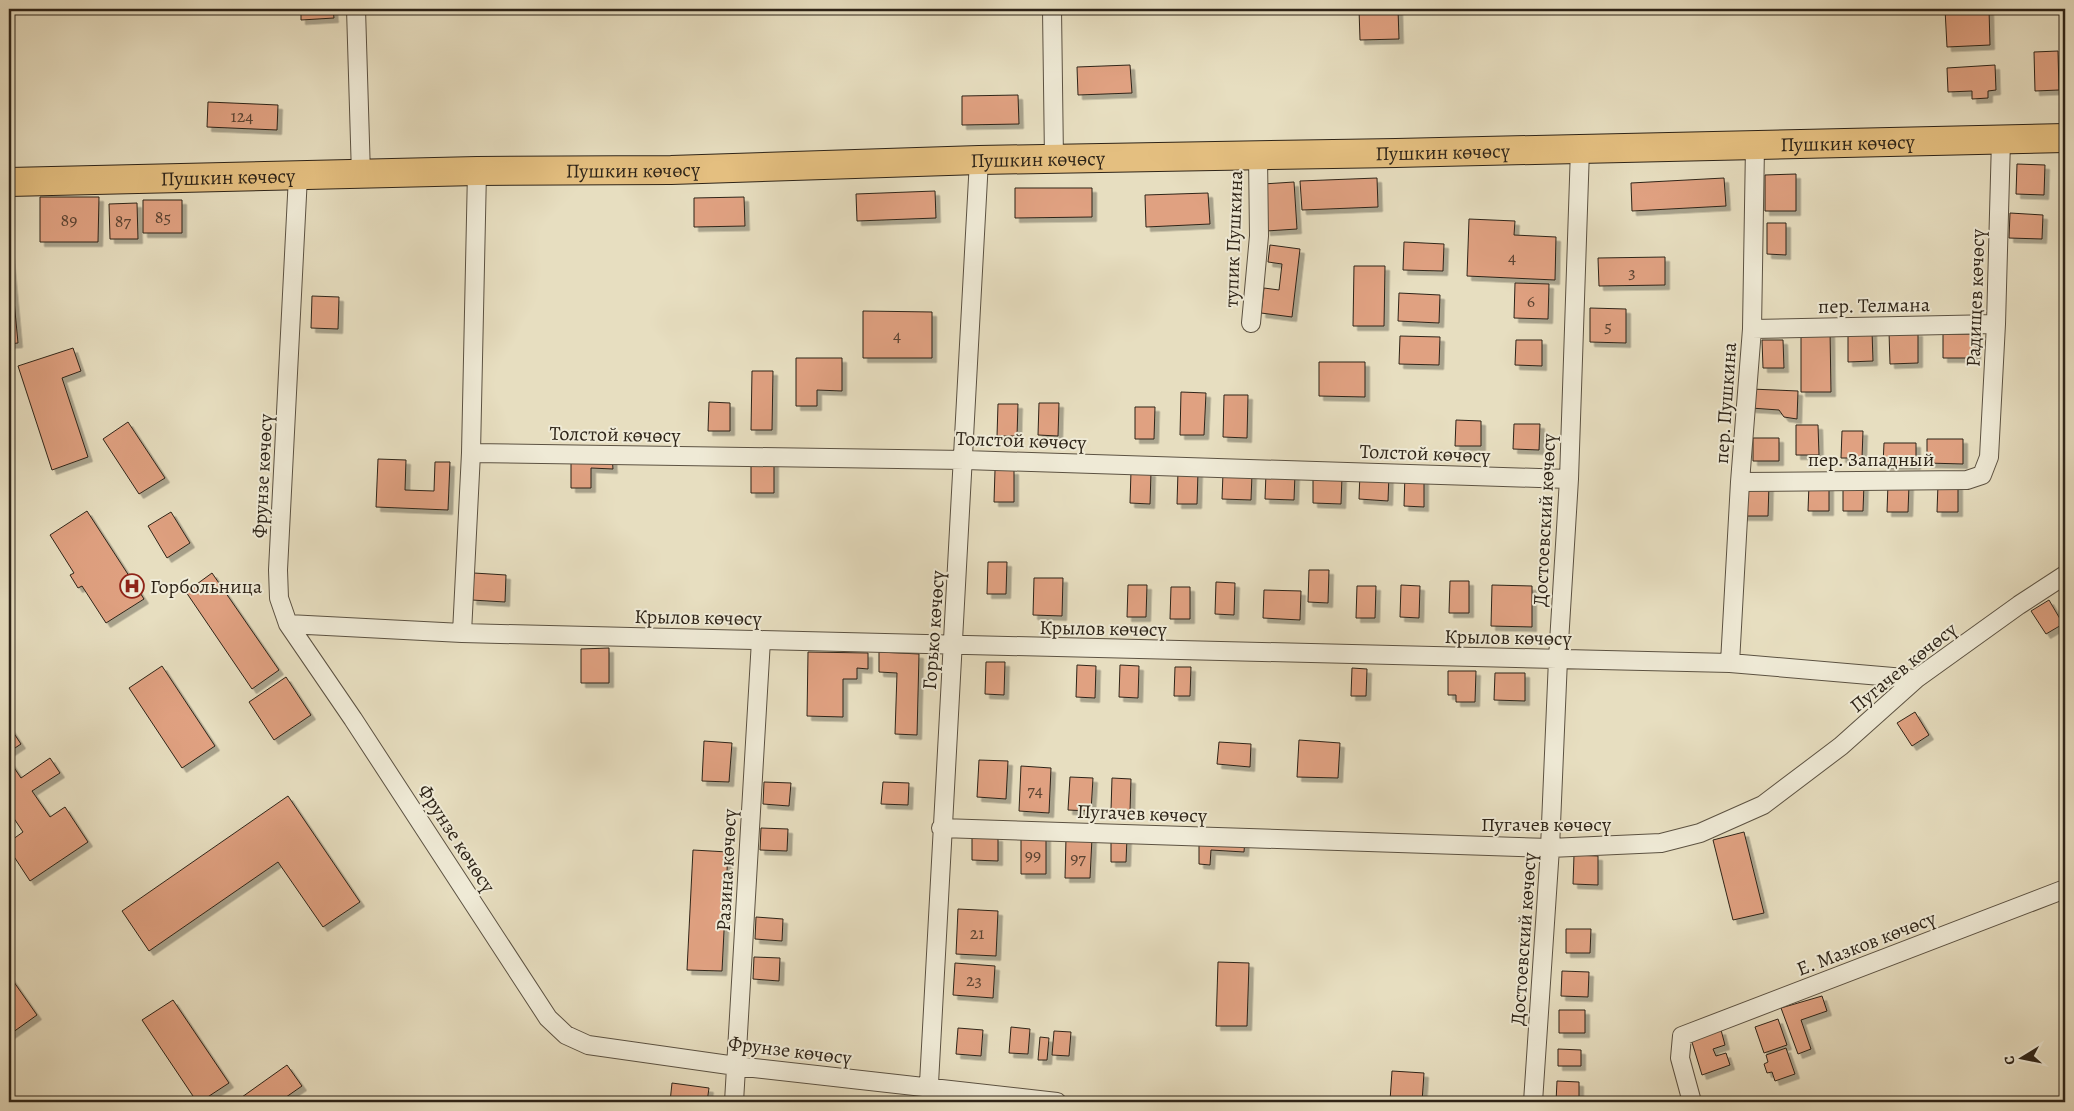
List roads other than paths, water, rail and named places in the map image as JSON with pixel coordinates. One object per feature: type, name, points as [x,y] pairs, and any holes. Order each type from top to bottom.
[{"type":"highway","name":"Пушкин көчөсү","points":[[9,182],[477,172],[671,170],[979,160],[1755,146],[2065,138]]},
{"type":"street","points":[[356,9],[361,175]]},
{"type":"street","points":[[1052,9],[1054,160]]},
{"type":"street","name":"Радищев көчөсү","points":[[1989,458],[1996,324],[2001,140]]},
{"type":"street","name":"пер. Пушкина","points":[[1730,663],[1740,482],[1752,329],[1755,146]]},
{"type":"street","name":"Достоевский көчөсү","points":[[1533,1102],[1550,848],[1558,659],[1569,478],[1580,149]]},
{"type":"street","name":"тупик Пушкина","points":[[1251,324],[1259,236],[1258,156]]},
{"type":"street","name":"Горько көчөсү","points":[[928,1095],[941,828],[964,460],[979,160]]},
{"type":"street","points":[[462,633],[471,453],[477,172]]},
{"type":"street","name":"Фрунзе көчөсү","points":[[298,176],[278,570],[279,598],[288,624],[353,719],[548,1018],[566,1035],[588,1045],[928,1095],[1057,1102]]},
{"type":"street","name":"пер. Телмана","points":[[1752,329],[1996,324]]},
{"type":"street","name":"Толстой көчөсү","points":[[471,453],[964,460],[1569,478]]},
{"type":"street","name":"пер. Западный","points":[[1740,482],[1967,480],[1982,475],[1989,458]]},
{"type":"street","name":"Пугачев көчөсү","points":[[941,828],[1550,848],[1661,843],[1700,833],[1763,805],[1841,746],[1916,680],[2019,605],[2065,575]]},
{"type":"street","name":"Крылов көчөсү","points":[[288,624],[462,633],[1730,663],[1916,680]]},
{"type":"street","name":"Разина көчөсү","points":[[734,1102],[761,640]]},
{"type":"street","name":"Е. Мазков көчөсү","points":[[1692,1102],[1680,1058],[1682,1036],[2065,889]]},
{"type":"place","name":"Горбольница","points":[[132,586]]}]
